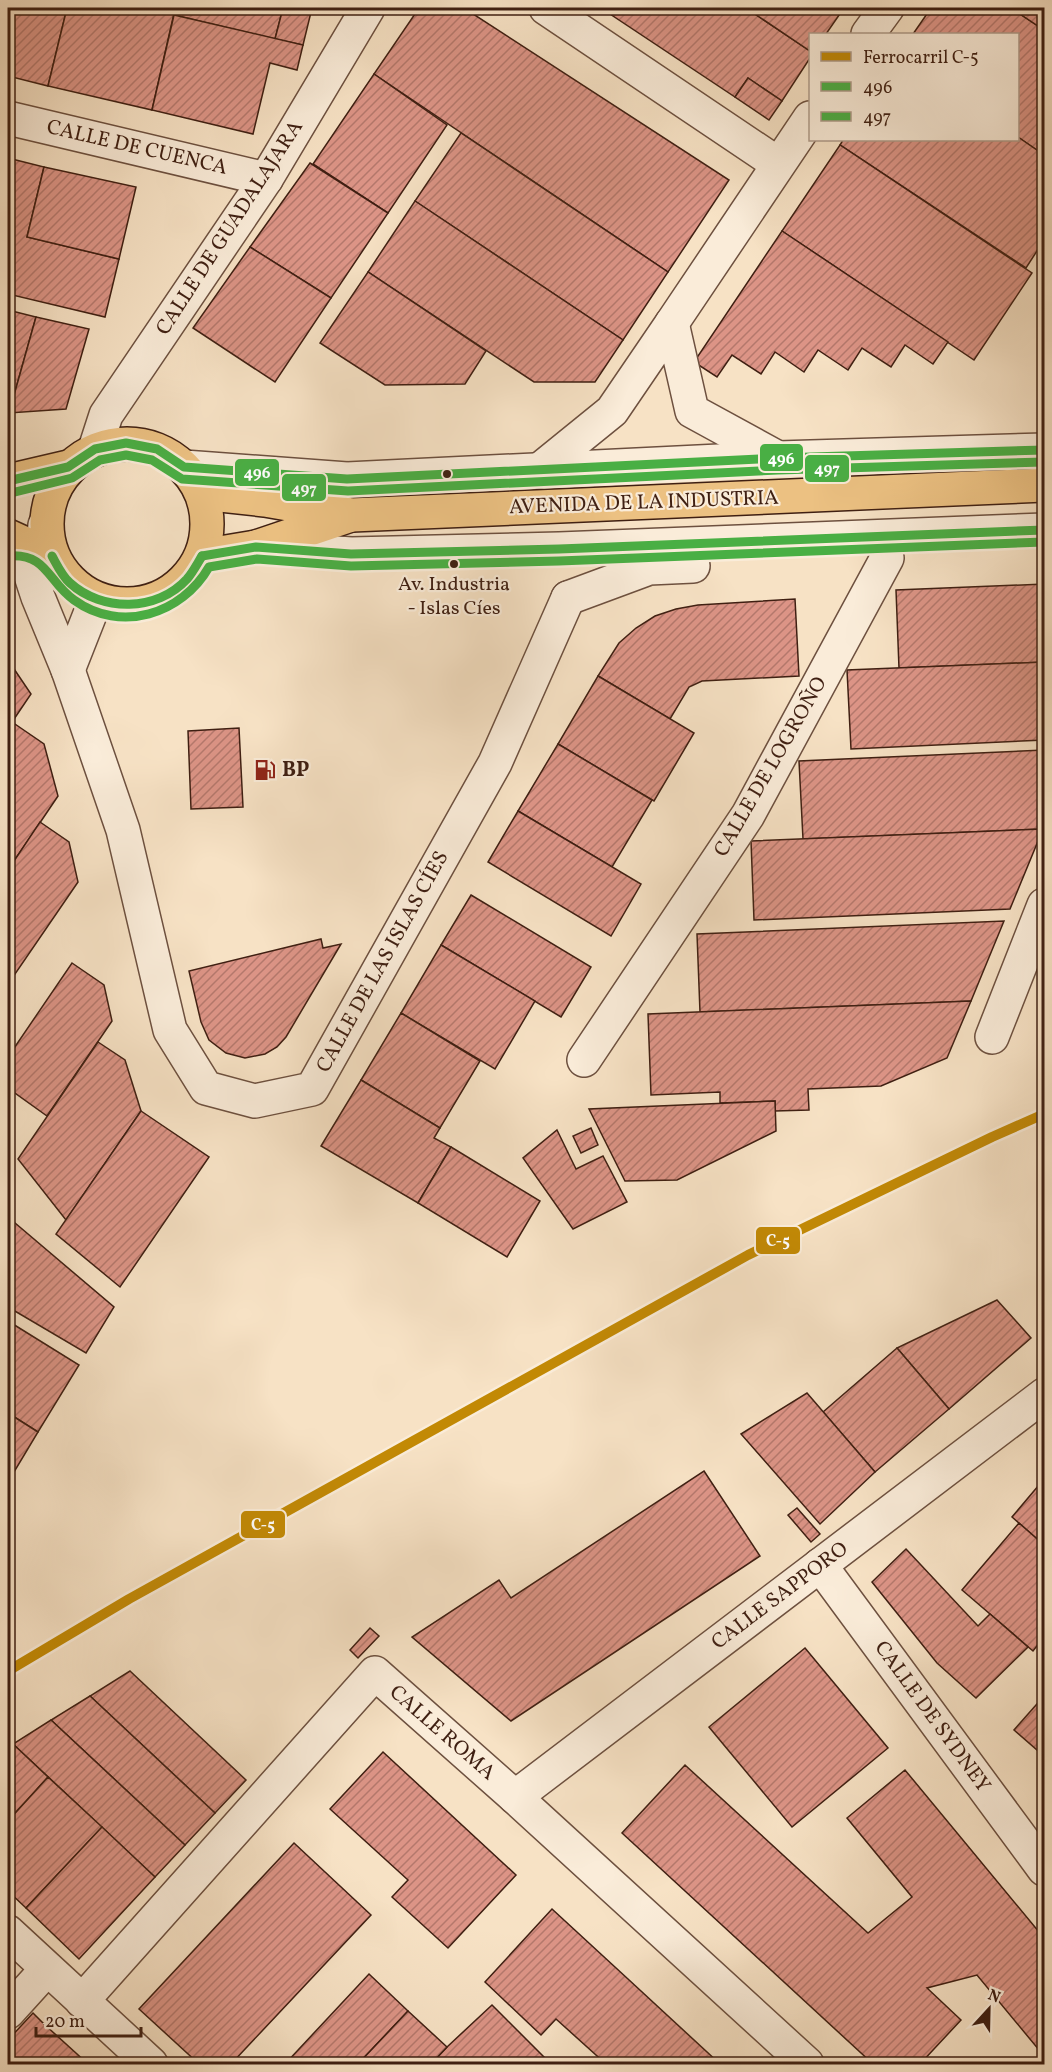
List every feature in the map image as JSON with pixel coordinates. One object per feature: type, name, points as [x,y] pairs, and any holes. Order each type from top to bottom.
[{"type":"main road","points":[[8,481],[68,467],[95,449],[126,443],[157,449],[193,480],[208,524],[202,555],[185,582],[158,600],[127,606],[96,599],[69,582],[29,542],[51,493],[68,467]]},
{"type":"main road","name":"AVENIDA DE LA INDUSTRIA","points":[[193,480],[265,500],[352,515],[1044,485]]},
{"type":"main road","name":"AVENIDA DE LA INDUSTRIA","points":[[202,555],[256,547],[352,515]]},
{"type":"street","name":"CALLE DE GUADALAJARA","points":[[95,449],[106,415],[266,179],[368,8]]},
{"type":"street","points":[[546,8],[778,164]]},
{"type":"street","points":[[869,33],[887,8]]},
{"type":"street","name":"CALLE DE CUENCA","points":[[8,118],[266,179]]},
{"type":"street","points":[[538,471],[612,411],[809,119]]},
{"type":"street","points":[[672,323],[692,411],[778,458]]},
{"type":"street","name":"AVENIDA DE LA INDUSTRIA","points":[[193,480],[347,479],[778,458],[1044,450]]},
{"type":"street","name":"AVENIDA DE LA INDUSTRIA","points":[[256,547],[351,554],[559,549],[1044,530]]},
{"type":"street","name":"CALLE DE LAS ISLAS CÍES","points":[[29,542],[38,597],[68,670],[123,830],[170,1030],[206,1088],[255,1101],[312,1089],[495,763],[568,598]]},
{"type":"street","name":"AVENIDA DE LA INDUSTRIA","points":[[559,549],[568,598]]},
{"type":"street","points":[[568,598],[649,568],[1044,551]]},
{"type":"street","name":"CALLE DE LOGROÑO","points":[[584,1059],[748,815],[886,558]]},
{"type":"street","points":[[68,670],[96,599]]},
{"type":"street","points":[[992,1037],[1044,905]]},
{"type":"street","name":"CALLE SAPPORO","points":[[515,1797],[1044,1395]]},
{"type":"street","name":"CALLE DE SYDNEY","points":[[820,1565],[1044,1869]]},
{"type":"street","name":"CALLE ROMA","points":[[82,2001],[375,1673],[515,1797],[807,2064]]},
{"type":"street","points":[[8,1932],[151,2064]]},
{"type":"street","points":[[8,2012],[47,1969]]},
{"type":"building","points":[[8,8],[67,8],[48,86],[8,76]]},
{"type":"building","points":[[67,8],[175,9],[152,110],[48,86]]},
{"type":"building","points":[[167,8],[283,8],[275,39],[174,15],[175,9]]},
{"type":"building","points":[[283,8],[312,8],[303,45],[275,39]]},
{"type":"building","points":[[419,8],[464,8],[729,180],[668,272],[374,74]]},
{"type":"building","points":[[601,8],[746,8],[809,50],[809,60],[782,101],[748,78],[735,97]]},
{"type":"building","points":[[746,8],[844,8],[827,33],[809,33],[809,50]]},
{"type":"building","points":[[931,8],[1011,8],[1044,30],[1044,155],[1019,138],[1019,33],[914,33]]},
{"type":"building","points":[[1011,8],[1044,8],[1044,30]]},
{"type":"building","points":[[174,15],[303,45],[297,70],[270,63],[253,134],[152,110]]},
{"type":"building","points":[[374,74],[447,125],[388,213],[313,164]]},
{"type":"building","points":[[748,78],[782,101],[769,120],[735,97]]},
{"type":"building","points":[[461,133],[668,272],[623,340],[415,201]]},
{"type":"building","points":[[1019,138],[1044,155],[1044,240],[1026,268],[840,145],[842,141],[1019,141]]},
{"type":"building","points":[[840,145],[1032,273],[974,360],[782,231]]},
{"type":"building","points":[[8,158],[44,167],[27,237],[119,259],[105,317],[8,294]]},
{"type":"building","points":[[310,163],[388,213],[331,298],[250,247]]},
{"type":"building","points":[[44,167],[136,187],[119,259],[27,237]]},
{"type":"building","points":[[415,201],[623,340],[595,382],[534,382],[368,272]]},
{"type":"building","points":[[782,231],[948,342],[933,364],[905,345],[891,367],[862,348],[848,370],[818,350],[804,372],[775,352],[761,374],[732,355],[717,377],[694,362]]},
{"type":"building","points":[[250,247],[331,298],[275,382],[193,328]]},
{"type":"building","points":[[368,272],[486,351],[465,384],[385,385],[320,343]]},
{"type":"building","points":[[8,310],[36,317],[9,413],[8,413]]},
{"type":"building","points":[[36,317],[89,329],[66,409],[9,413]]},
{"type":"building","points":[[1044,584],[1044,662],[899,668],[896,590]]},
{"type":"building","points":[[795,599],[799,676],[702,681],[689,687],[670,719],[598,676],[619,643],[636,628],[655,616],[698,605]]},
{"type":"building","points":[[8,660],[31,694],[8,728]]},
{"type":"building","points":[[1044,662],[1044,740],[851,749],[847,670]]},
{"type":"building","points":[[598,676],[694,733],[654,801],[558,744]]},
{"type":"building","points":[[12,722],[44,744],[58,796],[8,870],[8,728]]},
{"type":"building","points":[[239,728],[243,807],[191,809],[188,731]]},
{"type":"building","points":[[558,744],[652,800],[612,867],[518,811]]},
{"type":"building","points":[[1044,750],[1043,829],[803,839],[799,761]]},
{"type":"building","points":[[518,811],[641,884],[611,936],[488,862]]},
{"type":"building","points":[[40,822],[69,842],[78,882],[13,977],[8,973],[8,870]]},
{"type":"building","points":[[1043,829],[1010,909],[754,920],[751,841]]},
{"type":"building","points":[[471,895],[591,967],[561,1017],[441,945]]},
{"type":"building","points":[[1004,921],[971,1001],[700,1012],[697,934]]},
{"type":"building","points":[[321,939],[323,948],[341,944],[286,1037],[277,1047],[265,1054],[245,1058],[226,1053],[209,1040],[201,1022],[189,971]]},
{"type":"building","points":[[441,945],[535,1001],[495,1069],[401,1013]]},
{"type":"building","points":[[72,963],[104,985],[112,1021],[47,1116],[8,1088],[8,1057]]},
{"type":"building","points":[[971,1001],[947,1058],[881,1086],[808,1089],[809,1110],[775,1111],[775,1101],[720,1103],[720,1092],[651,1095],[648,1014]]},
{"type":"building","points":[[401,1013],[480,1061],[440,1128],[361,1080]]},
{"type":"building","points":[[98,1042],[125,1060],[141,1111],[66,1220],[18,1159]]},
{"type":"building","points":[[361,1080],[440,1128],[434,1138],[451,1147],[418,1203],[321,1146]]},
{"type":"building","points":[[775,1101],[776,1131],[677,1180],[625,1181],[589,1109]]},
{"type":"building","points":[[141,1111],[209,1157],[120,1287],[56,1234]]},
{"type":"building","points":[[591,1128],[598,1145],[581,1153],[573,1136]]},
{"type":"building","points":[[557,1130],[576,1169],[603,1156],[627,1202],[573,1229],[523,1158]]},
{"type":"building","points":[[451,1147],[540,1201],[507,1257],[418,1203]]},
{"type":"building","points":[[8,1217],[114,1307],[86,1353],[8,1307]]},
{"type":"building","points":[[997,1300],[1031,1338],[949,1409],[897,1348]]},
{"type":"building","points":[[8,1321],[79,1365],[38,1432],[8,1413]]},
{"type":"building","points":[[897,1348],[949,1409],[875,1472],[823,1412]]},
{"type":"building","points":[[807,1393],[875,1472],[820,1524],[741,1434]]},
{"type":"building","points":[[8,1413],[38,1432],[8,1482]]},
{"type":"building","points":[[704,1471],[760,1556],[511,1721],[412,1637],[499,1580],[511,1598]]},
{"type":"building","points":[[1044,1479],[1044,1545],[1012,1517]]},
{"type":"building","points":[[797,1508],[820,1534],[811,1542],[788,1515]]},
{"type":"building","points":[[1019,1523],[1044,1545],[1044,1637],[1033,1651],[962,1590]]},
{"type":"building","points":[[906,1549],[978,1626],[990,1614],[1028,1647],[976,1698],[937,1663],[872,1582]]},
{"type":"building","points":[[370,1628],[379,1636],[358,1658],[350,1650]]},
{"type":"building","points":[[805,1648],[888,1748],[792,1827],[709,1727]]},
{"type":"building","points":[[130,1671],[246,1780],[215,1813],[90,1696]]},
{"type":"building","points":[[90,1696],[215,1813],[185,1845],[51,1720]]},
{"type":"building","points":[[1044,1696],[1044,1756],[1014,1730]]},
{"type":"building","points":[[51,1720],[185,1845],[155,1877],[13,1744]]},
{"type":"building","points":[[13,1744],[48,1777],[8,1821],[8,1747]]},
{"type":"building","points":[[383,1752],[516,1875],[448,1948],[392,1897],[408,1880],[330,1809]]},
{"type":"building","points":[[685,1765],[868,1933],[912,1897],[847,1818],[905,1770],[1044,1938],[1044,2056],[977,1975],[927,1988],[961,2020],[920,2064],[873,2064],[622,1833]]},
{"type":"building","points":[[48,1777],[102,1827],[26,1908],[8,1891],[8,1821]]},
{"type":"building","points":[[102,1827],[155,1877],[79,1959],[26,1908]]},
{"type":"building","points":[[294,1843],[371,1915],[231,2064],[199,2064],[139,2009]]},
{"type":"building","points":[[552,1909],[720,2064],[606,2064],[556,2019],[541,2035],[485,1982]]},
{"type":"building","points":[[369,1974],[408,2011],[358,2064],[285,2064]]},
{"type":"building","points":[[492,2005],[551,2064],[431,2064],[447,2047]]},
{"type":"building","points":[[408,2011],[447,2047],[431,2064],[358,2064]]},
{"type":"building","points":[[33,2013],[88,2064],[8,2064],[8,2040]]},
{"type":"rail line","name":"C-5","points":[[8,1671],[129,1599],[748,1255],[1044,1114]]},
{"type":"transit line","name":"496","points":[[8,481],[68,467],[95,449],[126,443],[157,449],[184,467],[347,479],[778,458],[1044,450]]},
{"type":"transit line","name":"497","points":[[11,493],[72,478],[100,460],[126,455],[152,460],[182,479],[348,491],[778,470],[1044,462]]},
{"type":"transit line","name":"496","points":[[202,556],[256,547],[351,554],[559,549],[1044,530]]},
{"type":"transit line","name":"497","points":[[9,556],[32,559],[46,570],[65,593],[92,610],[111,616],[130,617],[149,614],[183,597],[209,567],[257,559],[351,566],[559,561],[1044,542]]},
{"type":"transit line","name":"496","points":[[52,556],[67,580],[83,593],[113,603],[129,604],[161,598],[175,590],[187,579],[202,556]]},
{"type":"place","name":"Av. Industria - Islas Cíes","points":[[454,564]]},
{"type":"place","name":"BP","points":[[265,770]]}]
